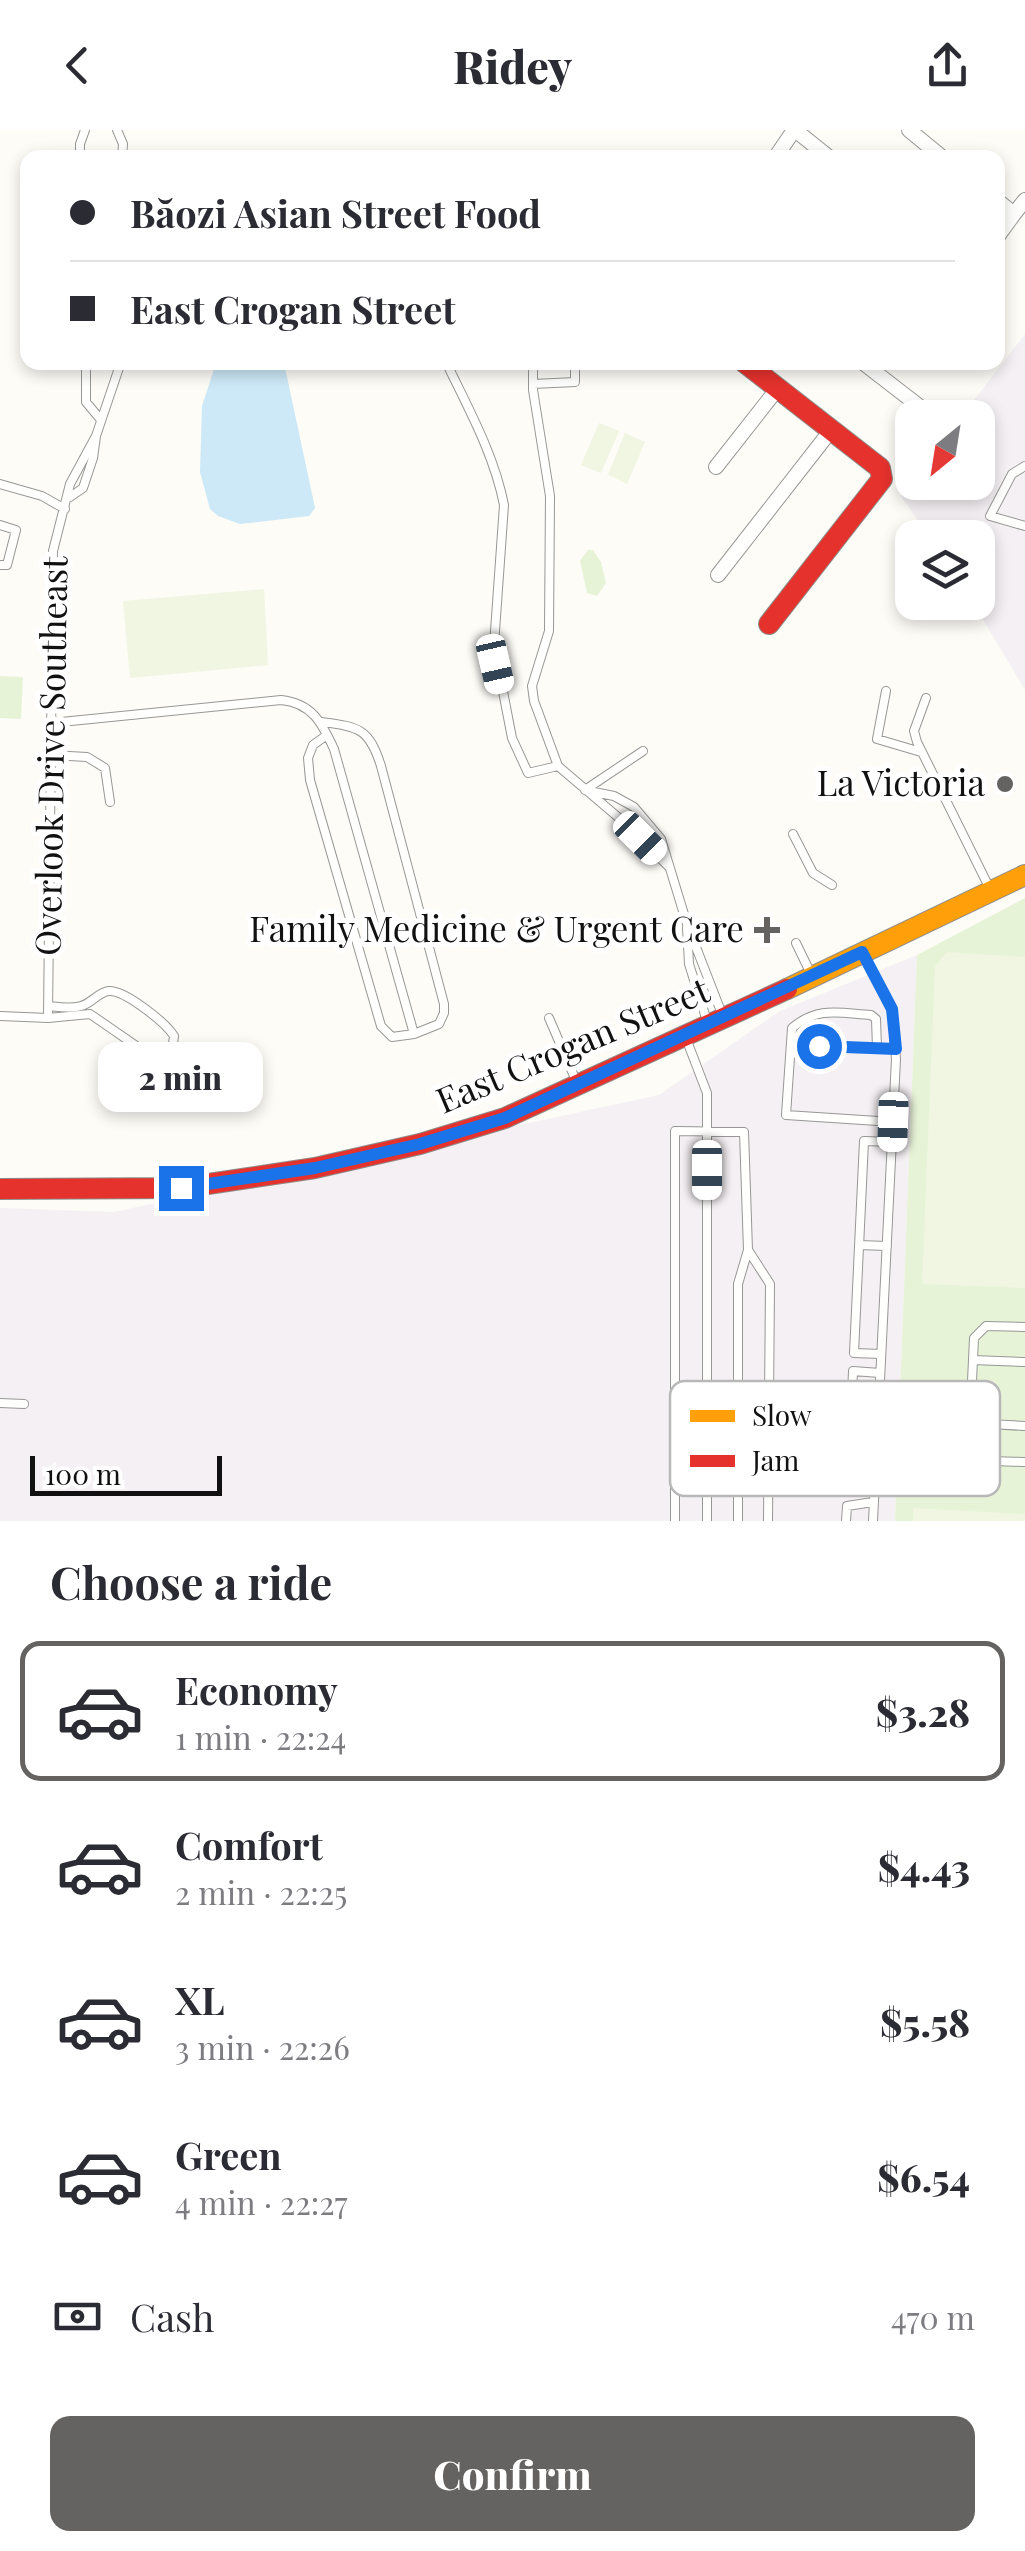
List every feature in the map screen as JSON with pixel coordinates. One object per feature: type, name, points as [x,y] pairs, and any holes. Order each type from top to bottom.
[{"type":"main road","points":[[754,370],[880,468],[882,479],[770,624]]},
{"type":"main road","name":"East Crogan Street","points":[[0,1189],[181,1188],[315,1168],[420,1144],[505,1118],[1025,875]]},
{"type":"street","points":[[794,130],[820,150]]},
{"type":"street","points":[[909,130],[933,150]]},
{"type":"street","points":[[1005,226],[1025,200]]},
{"type":"street","points":[[1005,207],[1014,214]]},
{"type":"street","points":[[872,370],[911,400]]},
{"type":"street","points":[[716,467],[778,388]]},
{"type":"street","points":[[718,575],[832,429]]},
{"type":"lane","points":[[86,370],[86,402],[102,420]]},
{"type":"lane","name":"Overlook Drive Southeast","points":[[48,1018],[53,550],[70,497],[70,484],[96,436],[118,370]]},
{"type":"lane","points":[[450,370],[465,396],[504,505],[494,645],[512,738],[528,773],[558,766]]},
{"type":"lane","points":[[533,370],[550,496],[549,630],[532,686],[544,732],[558,766],[668,866]]},
{"type":"lane","points":[[533,384],[575,382],[575,370]]},
{"type":"lane","points":[[1025,466],[1012,474],[990,516],[1025,526]]},
{"type":"lane","points":[[0,484],[42,496],[65,509]]},
{"type":"lane","points":[[0,525],[16,530],[7,565],[0,565]]},
{"type":"lane","points":[[886,691],[877,739],[922,752]]},
{"type":"lane","points":[[926,698],[914,731],[991,892]]},
{"type":"lane","points":[[50,723],[281,700],[301,704],[322,722],[327,735],[414,1034]]},
{"type":"lane","points":[[322,722],[366,733],[381,766],[444,1004],[439,1024],[414,1034],[392,1037],[381,1026],[310,780],[308,758],[313,745],[327,735]]},
{"type":"lane","points":[[585,790],[642,750]]},
{"type":"lane","points":[[51,755],[87,756],[105,768],[110,802]]},
{"type":"lane","points":[[585,790],[614,796],[641,814],[661,839],[717,1022]]},
{"type":"lane","points":[[630,828],[641,814]]},
{"type":"lane","points":[[793,834],[813,873],[832,885]]},
{"type":"lane","points":[[687,924],[691,974],[717,1022]]},
{"type":"lane","points":[[796,943],[813,976]]},
{"type":"lane","points":[[862,952],[892,1009],[896,1049],[880,1381]]},
{"type":"lane","points":[[0,1016],[48,1018],[90,1014],[157,1058],[172,1051],[175,1044],[170,1029],[132,999],[114,991],[104,991],[84,1006],[48,1006]]},
{"type":"lane","points":[[876,1048],[876,1019],[870,1014],[814,1012],[792,1028],[786,1114],[893,1122]]},
{"type":"lane","points":[[549,1018],[578,1085]]},
{"type":"lane","points":[[685,1037],[706,1085],[707,1381]]},
{"type":"lane","points":[[790,1045],[896,1049]]},
{"type":"lane","points":[[675,1381],[675,1131],[744,1132],[748,1250],[738,1284],[738,1381]]},
{"type":"lane","points":[[881,1354],[854,1353],[864,1141],[892,1142]]},
{"type":"lane","points":[[859,1245],[886,1246]]},
{"type":"lane","points":[[748,1250],[770,1284],[769,1381]]},
{"type":"lane","points":[[971,1381],[974,1338],[981,1328],[1025,1327]]},
{"type":"lane","points":[[972,1360],[1025,1362]]},
{"type":"lane","points":[[853,1381],[853,1371],[880,1373]]},
{"type":"lane","points":[[0,1402],[24,1404]]},
{"type":"lane","points":[[1000,1425],[1025,1426]]},
{"type":"lane","points":[[1000,1460],[1025,1462]]},
{"type":"lane","points":[[768,1496],[768,1521]]},
{"type":"lane","points":[[872,1521],[874,1496]]},
{"type":"lane","points":[[846,1521],[847,1506],[874,1502]]},
{"type":"shaded area","points":[[1025,334],[1025,690],[983,620],[995,620],[995,520],[917,520],[904,500],[995,500],[995,400],[974,400],[997,370],[1005,370],[1005,360]]},
{"type":"shaded area","points":[[917,955],[900,1381],[670,1381],[670,1496],[896,1496],[895,1521],[0,1521],[0,1208],[114,1212],[659,1095],[780,1011]]},
{"type":"green space","points":[[599,423],[619,431],[601,473],[581,465]]},
{"type":"green space","points":[[625,433],[645,442],[627,484],[608,475]]},
{"type":"green space","points":[[588,550],[593,550],[601,562],[606,583],[597,596],[587,593],[580,561]]},
{"type":"green space","points":[[264,589],[268,665],[130,678],[123,601]]},
{"type":"green space","points":[[0,676],[23,677],[21,719],[0,718]]},
{"type":"green space","points":[[1025,898],[1025,1521],[895,1521],[896,1496],[1000,1496],[1000,1381],[900,1381],[917,955]]},
{"type":"green space","points":[[947,952],[1025,957],[1025,1288],[922,1284],[935,966]]},
{"type":"green space","points":[[913,1508],[1025,1514],[1025,1521],[913,1521]]},
{"type":"water","points":[[214,370],[285,370],[315,508],[309,516],[240,524],[210,509],[200,472],[202,406]]},
{"type":"traffic: slow","points":[[787,989],[1025,875]]},
{"type":"traffic: jam","points":[[754,370],[880,468],[882,479],[769,624]]},
{"type":"traffic: jam","points":[[0,1189],[181,1188],[315,1168],[420,1144],[505,1118],[787,989]]},
{"type":"place","name":"La Victoria","points":[[1005,784]]},
{"type":"place","name":"Family Medicine & Urgent Care","points":[[767,930]]},
{"type":"route","points":[[181,1188],[315,1168],[420,1144],[505,1118],[862,952],[892,1009],[896,1049],[819,1046]]}]
